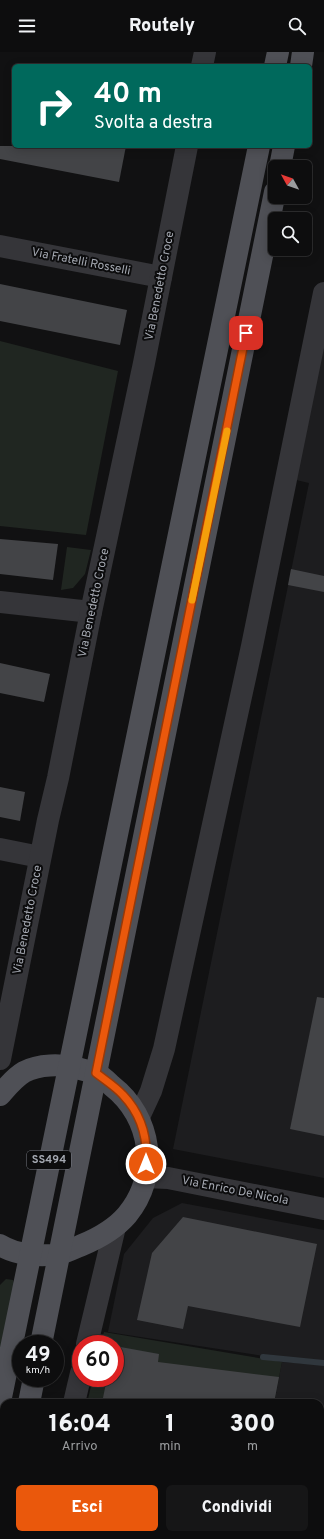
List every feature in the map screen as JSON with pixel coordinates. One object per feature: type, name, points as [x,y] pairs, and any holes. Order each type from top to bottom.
[{"type":"main road","points":[[275,64],[278,52]]},
{"type":"main road","points":[[301,64],[303,52]]},
{"type":"main road","name":"SS494","points":[[1,1399],[258,148]]},
{"type":"main road","points":[[281,160],[284,148]]},
{"type":"main road","name":"SS494","points":[[43,1335],[273,204]]},
{"type":"main road","points":[[0,1095],[13,1080],[35,1068],[69,1066],[96,1073],[123,1094],[138,1116],[145,1134],[147,1150],[145,1177],[136,1201],[127,1215],[115,1227],[103,1235],[60,1254],[20,1253],[0,1247]]},
{"type":"main road","points":[[30,1399],[32,1387]]},
{"type":"street","points":[[202,64],[205,52]]},
{"type":"street","name":"Via Benedetto Croce","points":[[0,1059],[40,857],[69,727],[91,612],[108,538],[187,148]]},
{"type":"street","name":"Via Fratelli Rosselli","points":[[0,246],[161,277]]},
{"type":"street","points":[[138,1116],[151,1091],[164,1049],[252,646],[324,293]]},
{"type":"street","points":[[0,602],[91,612]]},
{"type":"street","points":[[0,849],[40,857]]},
{"type":"street","name":"Via Enrico De Nicola","points":[[145,1177],[168,1178],[324,1209]]},
{"type":"street","points":[[90,1335],[115,1227]]},
{"type":"street","points":[[75,1399],[78,1387]]},
{"type":"shaded area","points":[[324,325],[324,1178],[173,1149],[309,483],[292,479]]},
{"type":"shaded area","points":[[0,341],[118,371],[86,535],[0,526]]},
{"type":"shaded area","points":[[67,547],[91,550],[85,574],[73,588],[61,590]]},
{"type":"shaded area","points":[[182,1203],[324,1230],[324,1362],[270,1357],[108,1332],[124,1254],[153,1218]]},
{"type":"shaded area","points":[[6,1279],[13,1280],[16,1289],[0,1371],[0,1285]]},
{"type":"shaded area","points":[[104,1332],[122,1335],[103,1335]]},
{"type":"shaded area","points":[[124,1335],[282,1362],[275,1399],[88,1399],[91,1387],[124,1387]]},
{"type":"shaded area","points":[[282,1362],[324,1365],[324,1399],[275,1399]]},
{"type":"building","points":[[0,146],[12,146],[12,148],[126,148],[119,182],[0,159]]},
{"type":"building","points":[[0,284],[127,310],[120,345],[0,321]]},
{"type":"building","points":[[0,539],[58,544],[53,580],[0,574]]},
{"type":"building","points":[[291,569],[324,576],[324,592],[288,585]]},
{"type":"building","points":[[0,663],[50,674],[44,702],[0,693]]},
{"type":"building","points":[[0,787],[25,792],[20,821],[0,817]]},
{"type":"building","points":[[317,997],[324,998],[324,1136],[290,1129]]},
{"type":"building","points":[[183,1217],[317,1244],[300,1327],[188,1306],[183,1329],[137,1320],[152,1253]]},
{"type":"building","points":[[124,1348],[159,1354],[158,1362],[279,1377],[275,1399],[103,1399],[105,1387],[124,1387]]},
{"type":"waterway","points":[[263,1357],[324,1363]]},
{"type":"slow traffic","points":[[192,600],[227,431]]},
{"type":"route","points":[[146,1164],[147,1150],[145,1134],[138,1116],[123,1094],[96,1073],[246,333]]}]
